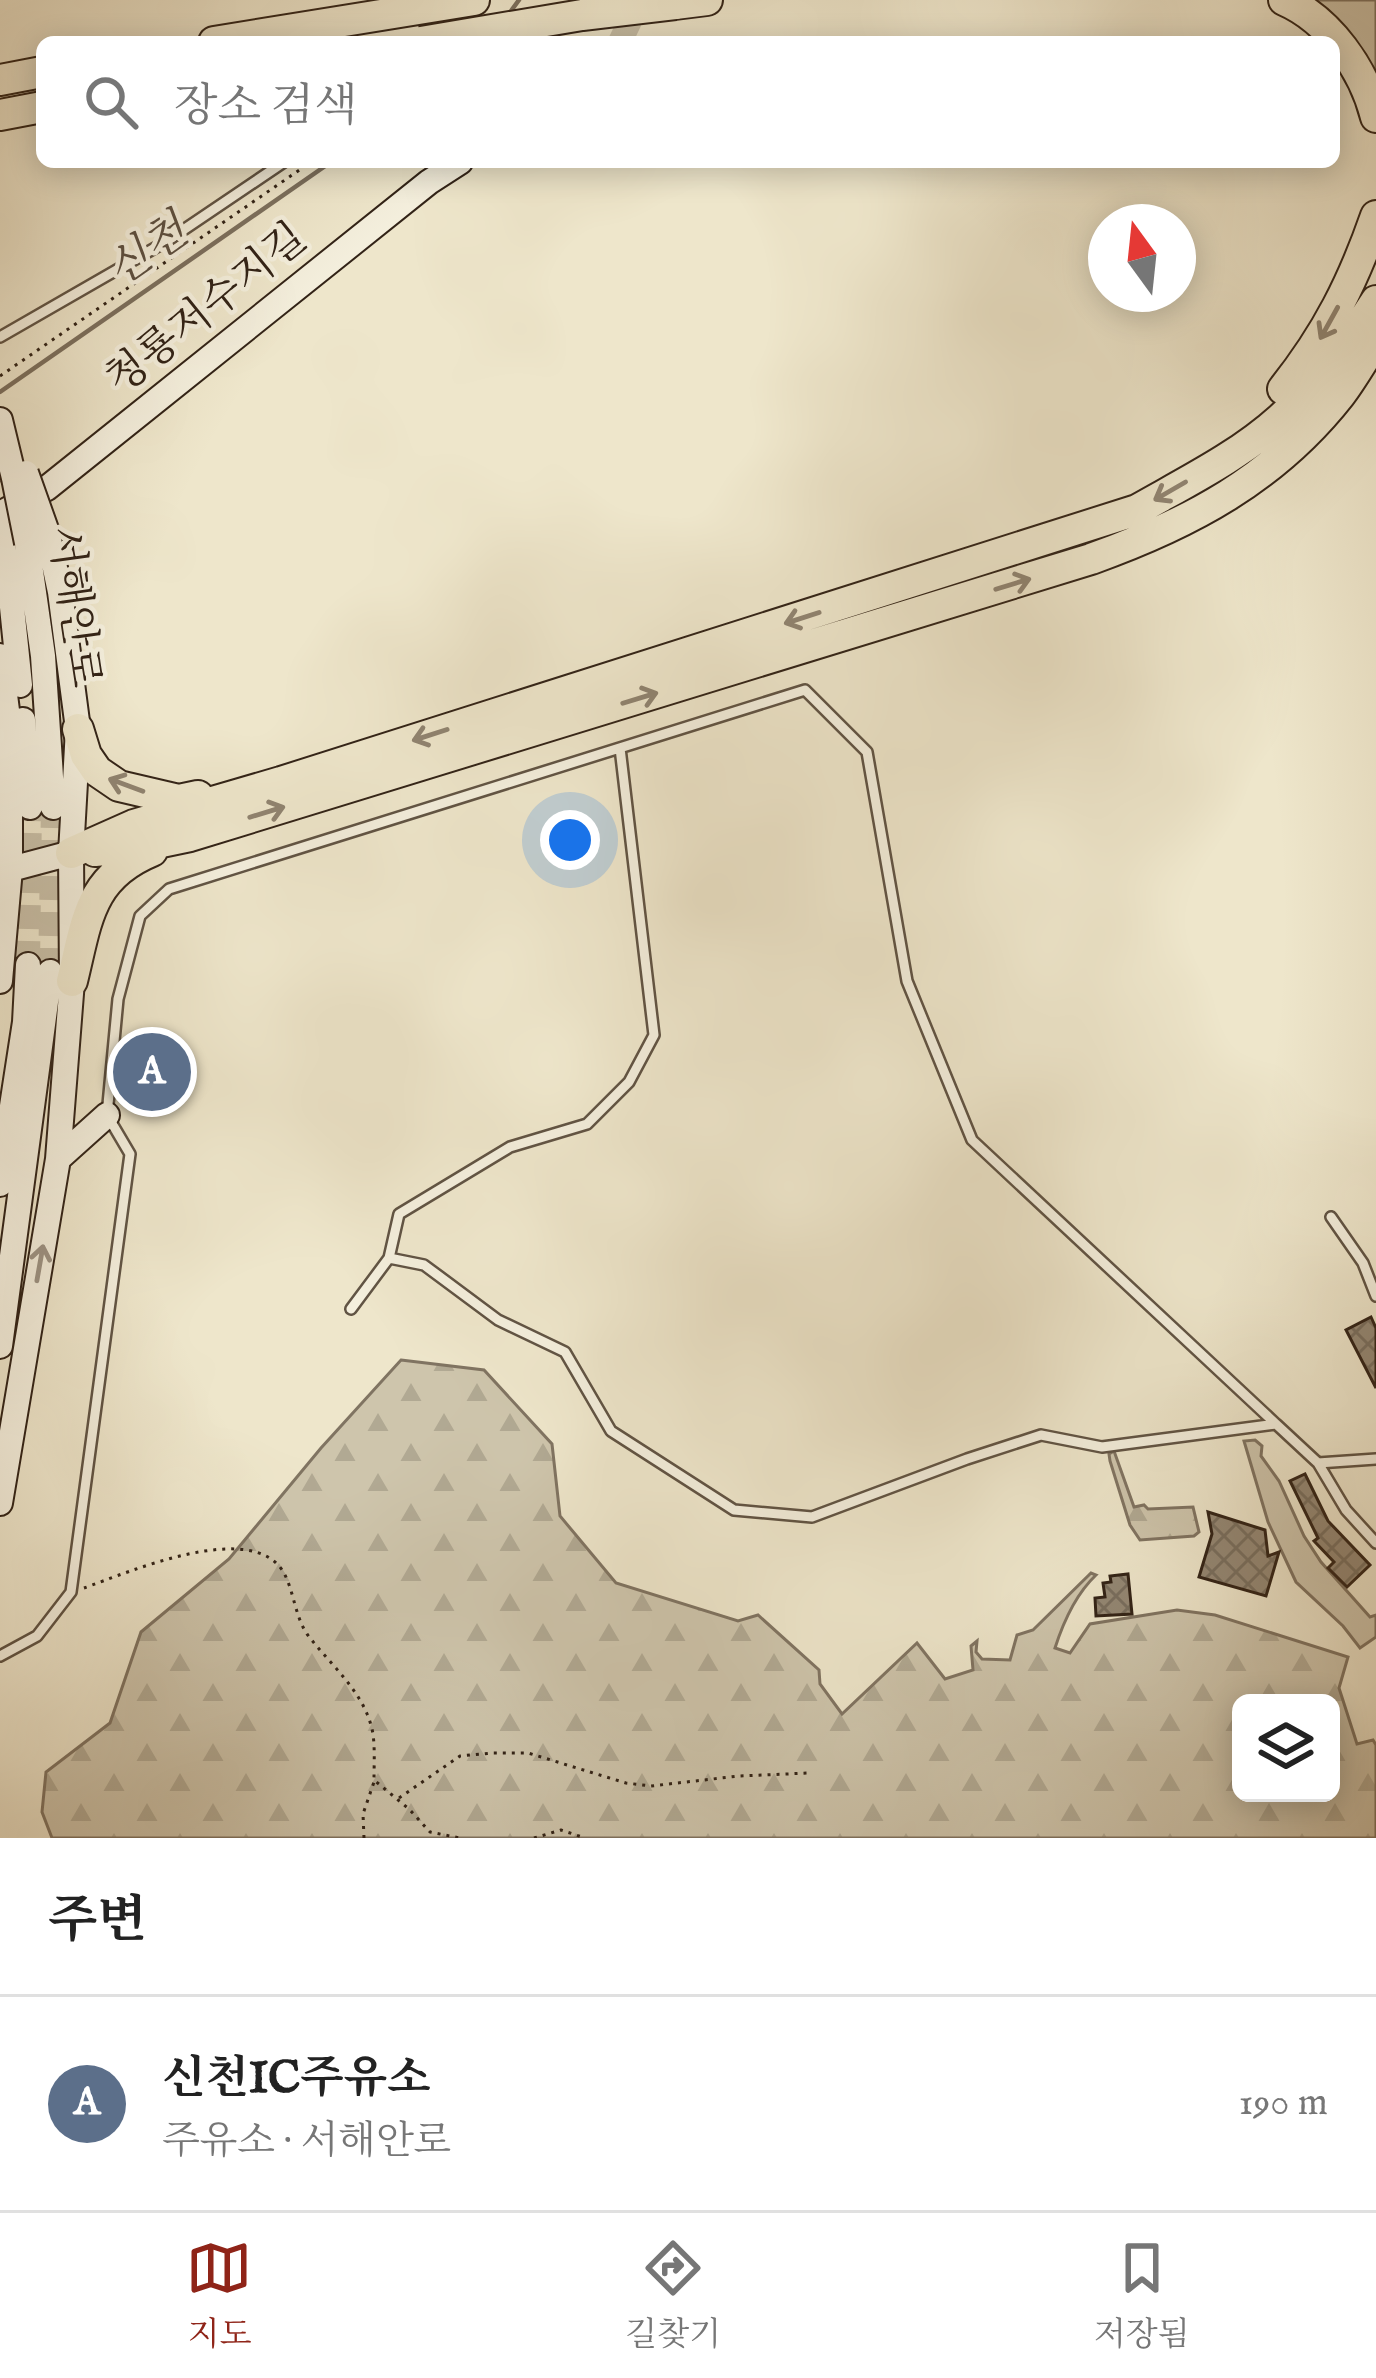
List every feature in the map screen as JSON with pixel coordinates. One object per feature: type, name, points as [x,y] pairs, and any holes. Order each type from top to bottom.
[{"type":"highway","points":[[457,36],[707,0]]},
{"type":"highway","points":[[1284,0],[1331,36]]},
{"type":"highway","points":[[250,36],[470,5]]},
{"type":"highway","points":[[1340,46],[1376,117]]},
{"type":"highway","points":[[0,80],[36,73]]},
{"type":"highway","points":[[0,115],[36,108]]},
{"type":"highway","points":[[1230,456],[1312,353],[1355,275],[1376,216]]},
{"type":"highway","points":[[71,853],[134,825],[1137,510],[1230,456],[1281,418],[1346,348],[1376,301]]},
{"type":"highway","points":[[71,853],[190,836],[1091,560],[1152,537],[1245,486],[1274,462],[1342,394],[1376,340]]},
{"type":"highway","points":[[78,729],[97,771],[118,786],[179,800],[281,782]]},
{"type":"highway","points":[[50,973],[107,880],[127,862],[190,836]]},
{"type":"main road","name":"청룡저수지길","points":[[0,514],[47,488],[410,196],[451,168]]},
{"type":"main road","points":[[0,1346],[50,973],[71,853],[78,729],[60,592],[20,538],[20,475],[4,434]]},
{"type":"main road","name":"서해안로","points":[[20,538],[43,656],[23,805]]},
{"type":"main road","points":[[0,656],[23,805],[5,871],[0,981]]},
{"type":"main road","points":[[5,871],[71,853]]},
{"type":"main road","points":[[0,1503],[58,1160],[50,973]]},
{"type":"main road","points":[[0,1184],[25,1022],[50,973]]},
{"type":"main road","points":[[58,1160],[107,1115]]},
{"type":"lane","points":[[445,36],[452,28]]},
{"type":"lane","points":[[0,338],[167,241],[275,168]]},
{"type":"lane","points":[[0,1656],[37,1636],[71,1592],[130,1154],[107,1115],[118,999],[140,916],[169,889],[805,690],[867,752],[907,981],[972,1141],[1318,1463],[1346,1510],[1376,1543]]},
{"type":"lane","points":[[351,1309],[389,1258],[399,1214],[509,1147],[587,1124],[628,1082],[653,1034],[620,748]]},
{"type":"lane","points":[[1331,1217],[1363,1263],[1376,1296]]},
{"type":"lane","points":[[389,1258],[424,1265],[498,1320],[565,1352],[611,1431],[734,1510],[812,1517],[1041,1435],[1102,1447],[1276,1424]]},
{"type":"lane","points":[[1318,1463],[1376,1459]]},
{"type":"path","points":[[0,376],[302,168]]},
{"type":"path","points":[[71,1592],[214,1548],[254,1548],[283,1569],[303,1629],[367,1711],[374,1736],[374,1780],[363,1814],[364,1838]]},
{"type":"path","points":[[397,1799],[460,1756],[492,1753],[529,1753],[626,1783],[651,1786],[809,1773]]},
{"type":"path","points":[[374,1780],[430,1832],[460,1838]]},
{"type":"path","points":[[534,1838],[561,1830],[585,1838]]},
{"type":"green space","points":[[1301,0],[1376,0],[1376,81],[1340,42],[1340,36],[1334,36]]},
{"type":"green space","points":[[401,1360],[484,1370],[552,1444],[560,1516],[616,1583],[738,1621],[758,1615],[819,1670],[820,1684],[842,1714],[917,1643],[945,1679],[973,1670],[971,1646],[977,1641],[976,1652],[982,1659],[1010,1660],[1017,1635],[1033,1630],[1091,1573],[1096,1575],[1071,1609],[1055,1648],[1070,1653],[1090,1624],[1177,1610],[1215,1615],[1348,1657],[1339,1688],[1357,1744],[1373,1740],[1376,1745],[1376,1838],[52,1838],[42,1812],[46,1772],[110,1723],[141,1632],[229,1559]]},
{"type":"green space","points":[[1255,1440],[1321,1562],[1370,1617],[1376,1615],[1376,1637],[1360,1648],[1296,1582],[1268,1522],[1244,1441]]},
{"type":"green space","points":[[1114,1451],[1134,1507],[1193,1507],[1199,1532],[1140,1540],[1130,1525],[1110,1461]]},
{"type":"building","points":[[163,1042],[179,1061],[174,1085],[125,1085],[129,1048],[154,1048]]},
{"type":"building","points":[[1371,1317],[1376,1328],[1376,1388],[1346,1330]]},
{"type":"building","points":[[1305,1474],[1328,1521],[1370,1565],[1347,1587],[1328,1568],[1334,1562],[1314,1541],[1318,1538],[1290,1481]]},
{"type":"building","points":[[1208,1512],[1265,1530],[1268,1556],[1279,1552],[1266,1596],[1199,1577],[1212,1534]]},
{"type":"building","points":[[1128,1574],[1132,1614],[1096,1616],[1095,1598],[1105,1597],[1103,1583],[1111,1582],[1110,1576]]},
{"type":"waterway","name":"신천","points":[[508,15],[519,0]]},
{"type":"waterway","name":"신천","points":[[0,392],[322,168]]},
{"type":"tunnel","points":[[623,36],[640,0]]},
{"type":"tunnel","points":[[28,965],[30,807]]},
{"type":"tunnel","points":[[50,972],[53,807]]},
{"type":"place","name":"신천IC주유소","points":[[152,1072]]}]
